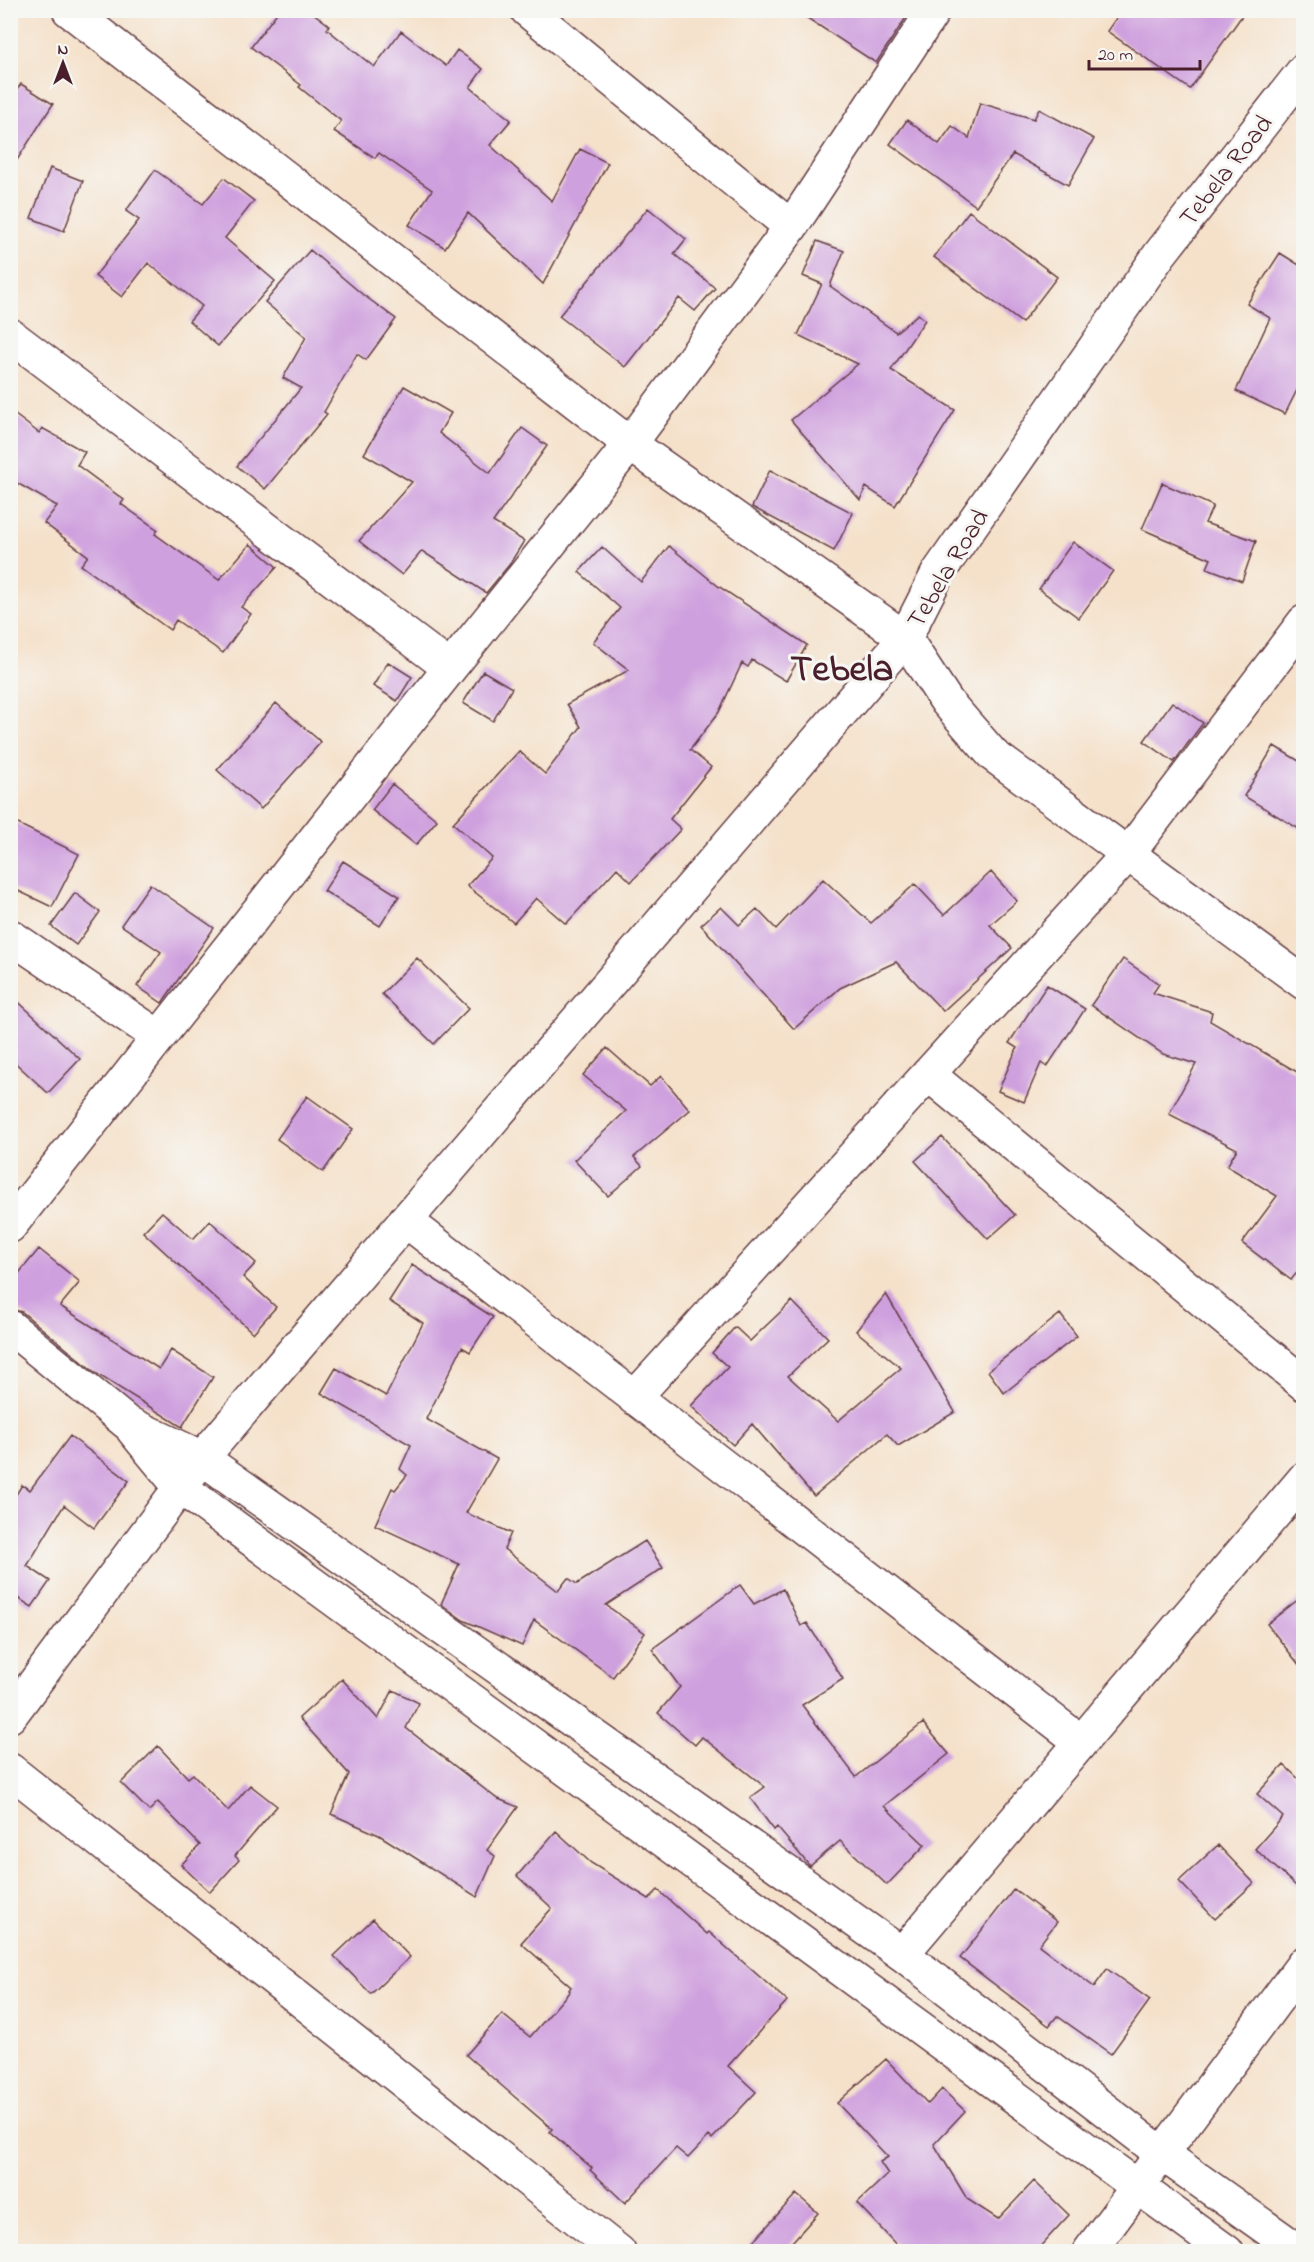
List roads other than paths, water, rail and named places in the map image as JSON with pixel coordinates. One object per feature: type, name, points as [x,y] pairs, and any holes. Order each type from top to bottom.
[{"type":"street","points":[[10,1716],[202,1458],[905,638],[630,444],[69,10]]},
{"type":"street","points":[[527,10],[791,227]]},
{"type":"street","points":[[10,1226],[450,668],[630,444],[791,227],[934,10]]},
{"type":"street","name":"Tebela Road","points":[[1304,70],[1154,264],[938,573],[905,638],[947,702],[993,755],[1304,983]]},
{"type":"street","points":[[10,335],[450,668]]},
{"type":"street","points":[[634,1398],[1128,854],[1304,622]]},
{"type":"street","points":[[10,936],[159,1037]]},
{"type":"street","points":[[928,1074],[1304,1384]]},
{"type":"street","points":[[405,1220],[1081,1742]]},
{"type":"street","points":[[10,1328],[126,1422],[180,1487],[1227,2252]]},
{"type":"street","points":[[126,1422],[202,1458],[903,1954],[1161,2153],[1300,2252]]},
{"type":"street","points":[[903,1954],[1304,1479]]},
{"type":"street","points":[[10,1770],[619,2252]]},
{"type":"street","points":[[1089,2252],[1304,1963]]},
{"type":"district","name":"Tebela","points":[[842,667]]}]
